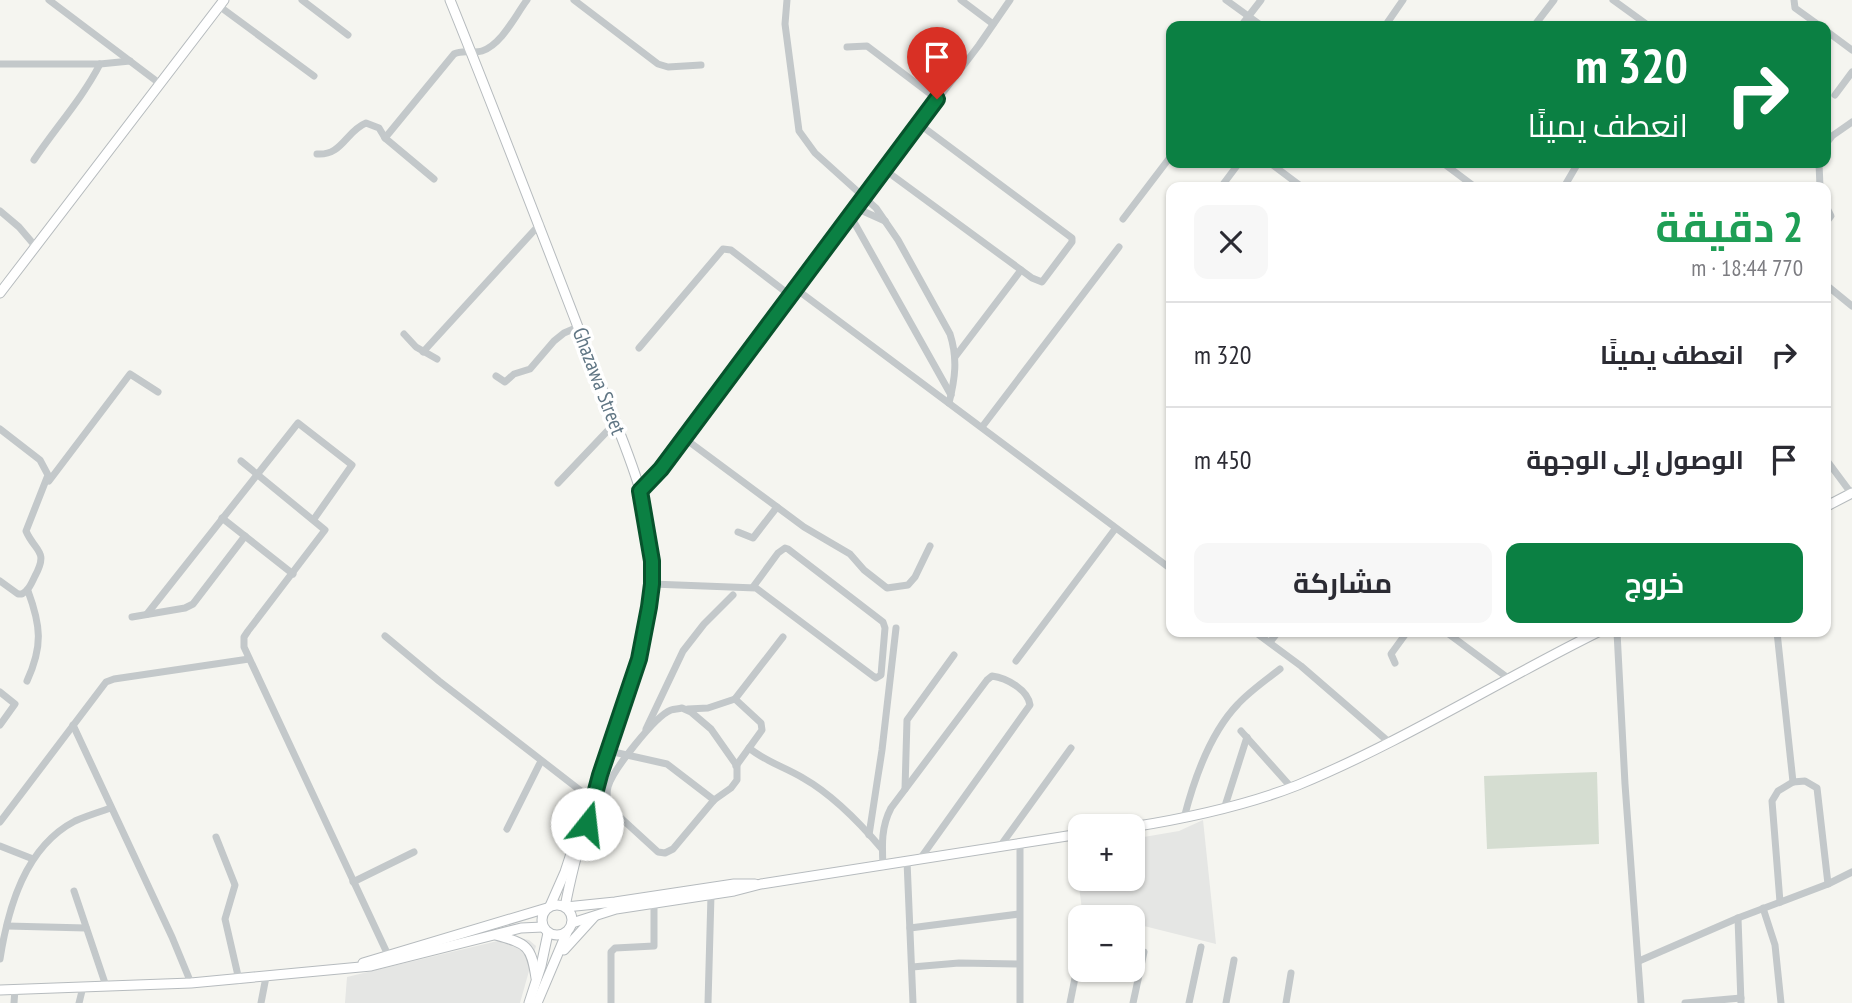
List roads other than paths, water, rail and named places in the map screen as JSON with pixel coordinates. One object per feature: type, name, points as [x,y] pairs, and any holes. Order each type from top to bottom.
[{"type":"main road","name":"Ghazawa Street","points":[[450,0],[540,224],[615,423],[640,491],[648,532],[652,584],[639,659],[600,775],[565,907]]},
{"type":"main road","points":[[0,293],[221,3]]},
{"type":"main road","points":[[1831,504],[1852,493]]},
{"type":"main road","points":[[1145,825],[1224,809],[1291,787],[1390,743],[1588,637]]},
{"type":"main road","name":"Ghazawa Street","points":[[549,907],[565,872],[600,775]]},
{"type":"main road","points":[[572,923],[654,903],[761,884],[1068,836]]},
{"type":"main road","points":[[358,966],[549,907],[615,902],[734,884],[761,884]]},
{"type":"main road","points":[[529,1003],[546,930],[541,919],[549,907]]},
{"type":"main road","points":[[537,1003],[572,923],[572,916],[565,907]]},
{"type":"main road","points":[[552,966],[596,915]]},
{"type":"main road","points":[[0,990],[239,980],[378,965],[528,926],[546,930],[556,936],[567,932]]},
{"type":"main road","points":[[494,934],[520,942],[528,948],[536,982]]},
{"type":"street","points":[[49,0],[159,83]]},
{"type":"street","points":[[302,0],[348,34]]},
{"type":"street","points":[[385,138],[454,54],[485,50],[496,41],[527,0]]},
{"type":"street","points":[[574,0],[659,64],[668,67],[701,65]]},
{"type":"street","points":[[787,0],[785,24],[799,131],[815,153],[865,196],[898,240],[950,334],[955,358],[955,376],[950,400]]},
{"type":"street","points":[[961,0],[993,24]]},
{"type":"street","points":[[640,491],[654,479],[1010,0]]},
{"type":"street","points":[[1226,0],[1256,21]]},
{"type":"street","points":[[1245,21],[1261,0]]},
{"type":"street","points":[[1388,21],[1403,0]]},
{"type":"street","points":[[1538,21],[1554,0]]},
{"type":"street","points":[[1613,0],[1642,21]]},
{"type":"street","points":[[1794,0],[1795,8],[1813,21]]},
{"type":"street","points":[[221,3],[314,76]]},
{"type":"street","points":[[1831,34],[1852,50]]},
{"type":"street","points":[[846,47],[867,46],[937,99]]},
{"type":"street","points":[[0,64],[100,64],[130,61]]},
{"type":"street","points":[[34,160],[58,124],[88,87],[100,64]]},
{"type":"street","points":[[1835,95],[1852,72]]},
{"type":"street","points":[[1831,137],[1852,122]]},
{"type":"street","points":[[317,154],[335,151],[354,130],[366,123],[379,128],[385,138],[434,179]]},
{"type":"street","points":[[885,170],[1039,282],[1042,282],[1072,242],[1072,238],[919,124]]},
{"type":"street","points":[[1124,219],[1166,163]]},
{"type":"street","points":[[1277,168],[1295,182]]},
{"type":"street","points":[[1450,168],[1468,182]]},
{"type":"street","points":[[856,208],[885,221]]},
{"type":"street","points":[[0,211],[19,227],[36,247]]},
{"type":"street","points":[[850,215],[950,400]]},
{"type":"street","points":[[423,352],[540,224]]},
{"type":"street","points":[[982,427],[1119,247]]},
{"type":"street","points":[[639,348],[723,249],[731,250],[950,400],[1166,565]]},
{"type":"street","points":[[955,358],[1021,270]]},
{"type":"street","points":[[1831,289],[1852,306]]},
{"type":"street","points":[[496,376],[505,382],[514,374],[527,371],[554,341],[578,327]]},
{"type":"street","points":[[404,334],[423,352],[437,359]]},
{"type":"street","points":[[44,487],[130,374],[158,392]]},
{"type":"street","points":[[147,614],[298,423],[350,461],[353,467],[314,519]]},
{"type":"street","points":[[558,483],[615,423]]},
{"type":"street","points":[[0,429],[44,463],[48,475],[26,531],[36,545],[42,561],[28,591],[18,594],[2,586]]},
{"type":"street","points":[[684,438],[804,527],[850,554],[864,570],[887,588],[908,585],[915,577],[930,546]]},
{"type":"street","points":[[242,461],[323,526],[324,534],[244,637],[244,647],[388,955]]},
{"type":"street","points":[[1831,466],[1852,493]]},
{"type":"street","points":[[738,532],[753,538],[777,508]]},
{"type":"street","points":[[222,518],[292,574]]},
{"type":"street","points":[[1016,661],[1115,529]]},
{"type":"street","points":[[132,617],[185,608],[193,604],[245,536]]},
{"type":"street","points":[[652,584],[753,587],[879,678],[885,628],[883,622],[788,549],[782,549],[778,553],[753,587]]},
{"type":"street","points":[[27,681],[36,661],[40,641],[36,612],[28,591]]},
{"type":"street","points":[[641,739],[683,651],[704,624],[733,595]]},
{"type":"street","points":[[869,835],[882,750],[895,628]]},
{"type":"street","points":[[385,636],[590,797]]},
{"type":"street","points":[[685,709],[711,729],[736,766],[737,780],[731,789],[714,800],[673,849],[664,853],[658,852],[610,808],[606,800],[615,771],[659,718],[670,710],[685,709],[706,709],[734,699],[783,637]]},
{"type":"street","points":[[1262,637],[1301,666],[1390,743]]},
{"type":"street","points":[[1270,642],[1274,637]]},
{"type":"street","points":[[1395,663],[1391,657],[1392,652],[1403,637]]},
{"type":"street","points":[[1453,637],[1508,678]]},
{"type":"street","points":[[1617,637],[1641,1003]]},
{"type":"street","points":[[1778,637],[1793,782]]},
{"type":"street","points":[[905,789],[907,720],[954,655]]},
{"type":"street","points":[[0,822],[103,685],[114,679],[249,659]]},
{"type":"street","points":[[1184,818],[1206,754],[1217,733],[1241,700],[1280,668]]},
{"type":"street","points":[[883,866],[884,820],[992,676],[1004,679],[1028,696],[1030,705],[920,859]]},
{"type":"street","points":[[0,692],[15,705],[0,724]]},
{"type":"street","points":[[734,699],[762,727],[736,766]]},
{"type":"street","points":[[73,724],[191,983]]},
{"type":"street","points":[[1224,809],[1244,734],[1291,787]]},
{"type":"street","points":[[749,748],[770,762],[806,779],[833,800],[882,849]]},
{"type":"street","points":[[1001,845],[1071,748]]},
{"type":"street","points":[[608,751],[667,764],[714,800]]},
{"type":"street","points":[[508,829],[541,761]]},
{"type":"street","points":[[1780,902],[1772,807],[1778,791],[1793,782],[1805,781],[1816,788],[1828,884]]},
{"type":"street","points":[[0,959],[2,935],[7,926],[16,890],[33,859],[73,822],[111,808]]},
{"type":"street","points":[[216,837],[235,885],[225,919],[239,980]]},
{"type":"street","points":[[1020,843],[1020,1003]]},
{"type":"street","points":[[0,846],[33,859]]},
{"type":"street","points":[[353,882],[414,852]]},
{"type":"street","points":[[907,861],[913,1003]]},
{"type":"street","points":[[1639,961],[1852,872]]},
{"type":"street","points":[[74,891],[106,986]]},
{"type":"street","points":[[708,1003],[711,895]]},
{"type":"street","points":[[611,1003],[611,952],[615,948],[654,946],[654,903]]},
{"type":"street","points":[[1763,908],[1775,945],[1781,1003]]},
{"type":"street","points":[[910,928],[1019,914]]},
{"type":"street","points":[[1685,1003],[1741,1000],[1738,918]]},
{"type":"street","points":[[7,926],[86,928]]},
{"type":"street","points":[[1189,1003],[1201,947]]},
{"type":"street","points":[[1226,1003],[1234,960]]},
{"type":"street","points":[[912,967],[1019,964]]},
{"type":"street","points":[[1286,1003],[1291,972]]},
{"type":"street","points":[[261,1003],[266,977]]},
{"type":"street","points":[[1070,1003],[1074,982]]},
{"type":"street","points":[[1133,1003],[1138,982]]},
{"type":"street","points":[[79,1003],[83,987]]},
{"type":"street","points":[[14,1003],[15,989]]}]
